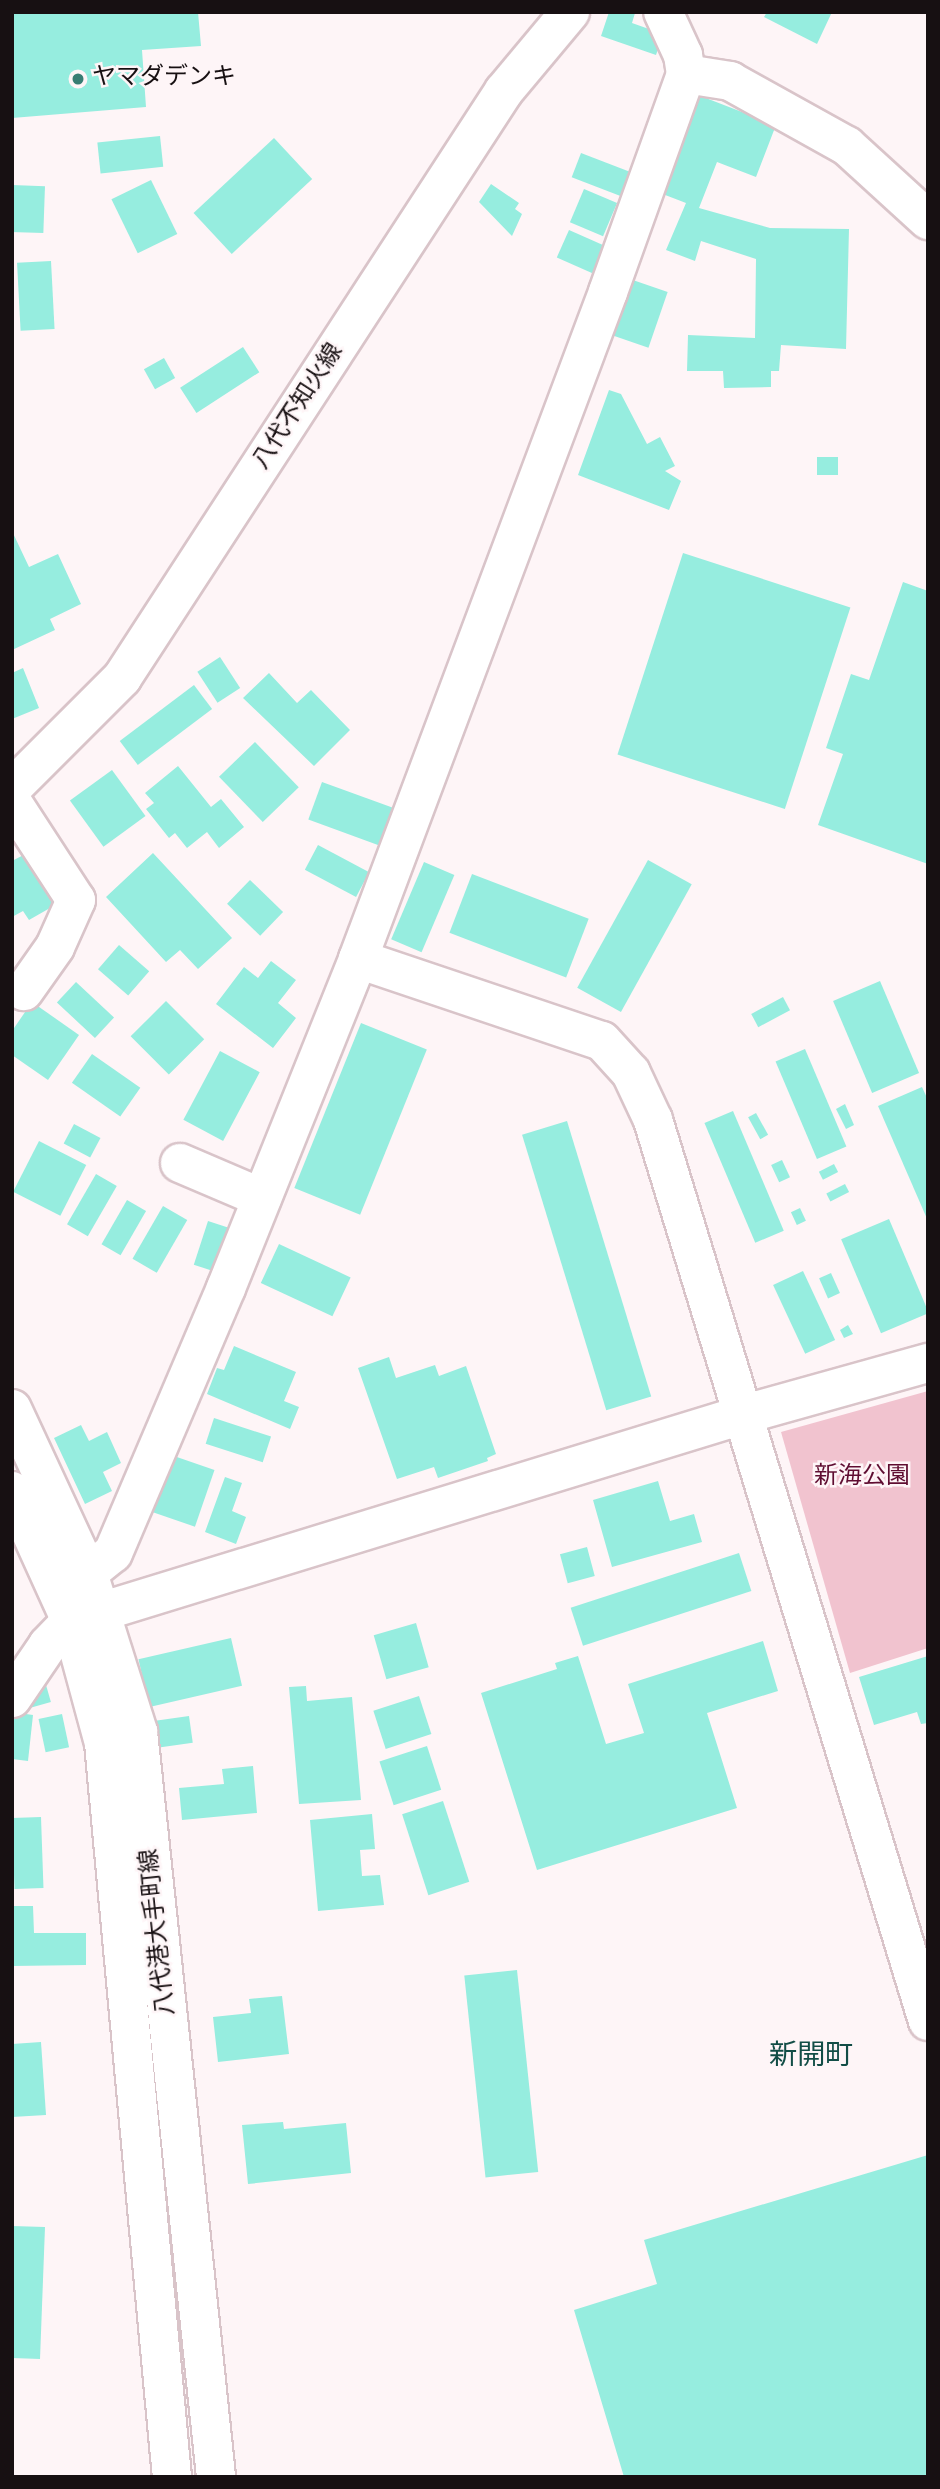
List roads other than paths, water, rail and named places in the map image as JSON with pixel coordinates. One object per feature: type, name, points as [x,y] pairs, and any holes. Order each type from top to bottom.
[{"type":"street","name":"八代不知火線","points":[[12,788],[122,678],[504,91],[570,12]]},
{"type":"street","points":[[12,1698],[113,1553],[359,959],[608,292],[686,74],[683,55],[663,12]]},
{"type":"street","points":[[686,74],[730,81],[847,146],[928,220]]},
{"type":"street","points":[[12,802],[76,900],[55,947],[24,991]]},
{"type":"street","points":[[359,959],[601,1041],[631,1073],[653,1120],[745,1414],[928,2021]]},
{"type":"street","points":[[180,1163],[262,1198]]},
{"type":"street","points":[[80,1599],[928,1363]]},
{"type":"street","name":"八代港大手町線","points":[[12,1409],[80,1599],[138,1732],[216,2477]]},
{"type":"street","name":"八代港大手町線","points":[[12,1491],[80,1599],[104,1743],[172,2477]]},
{"type":"place","name":"ヤマダデンキ","points":[[78,79]]},
{"type":"district","name":"新開町","points":[[811,2057]]},
{"type":"park label","name":"新海公園","points":[[862,1478]]}]
